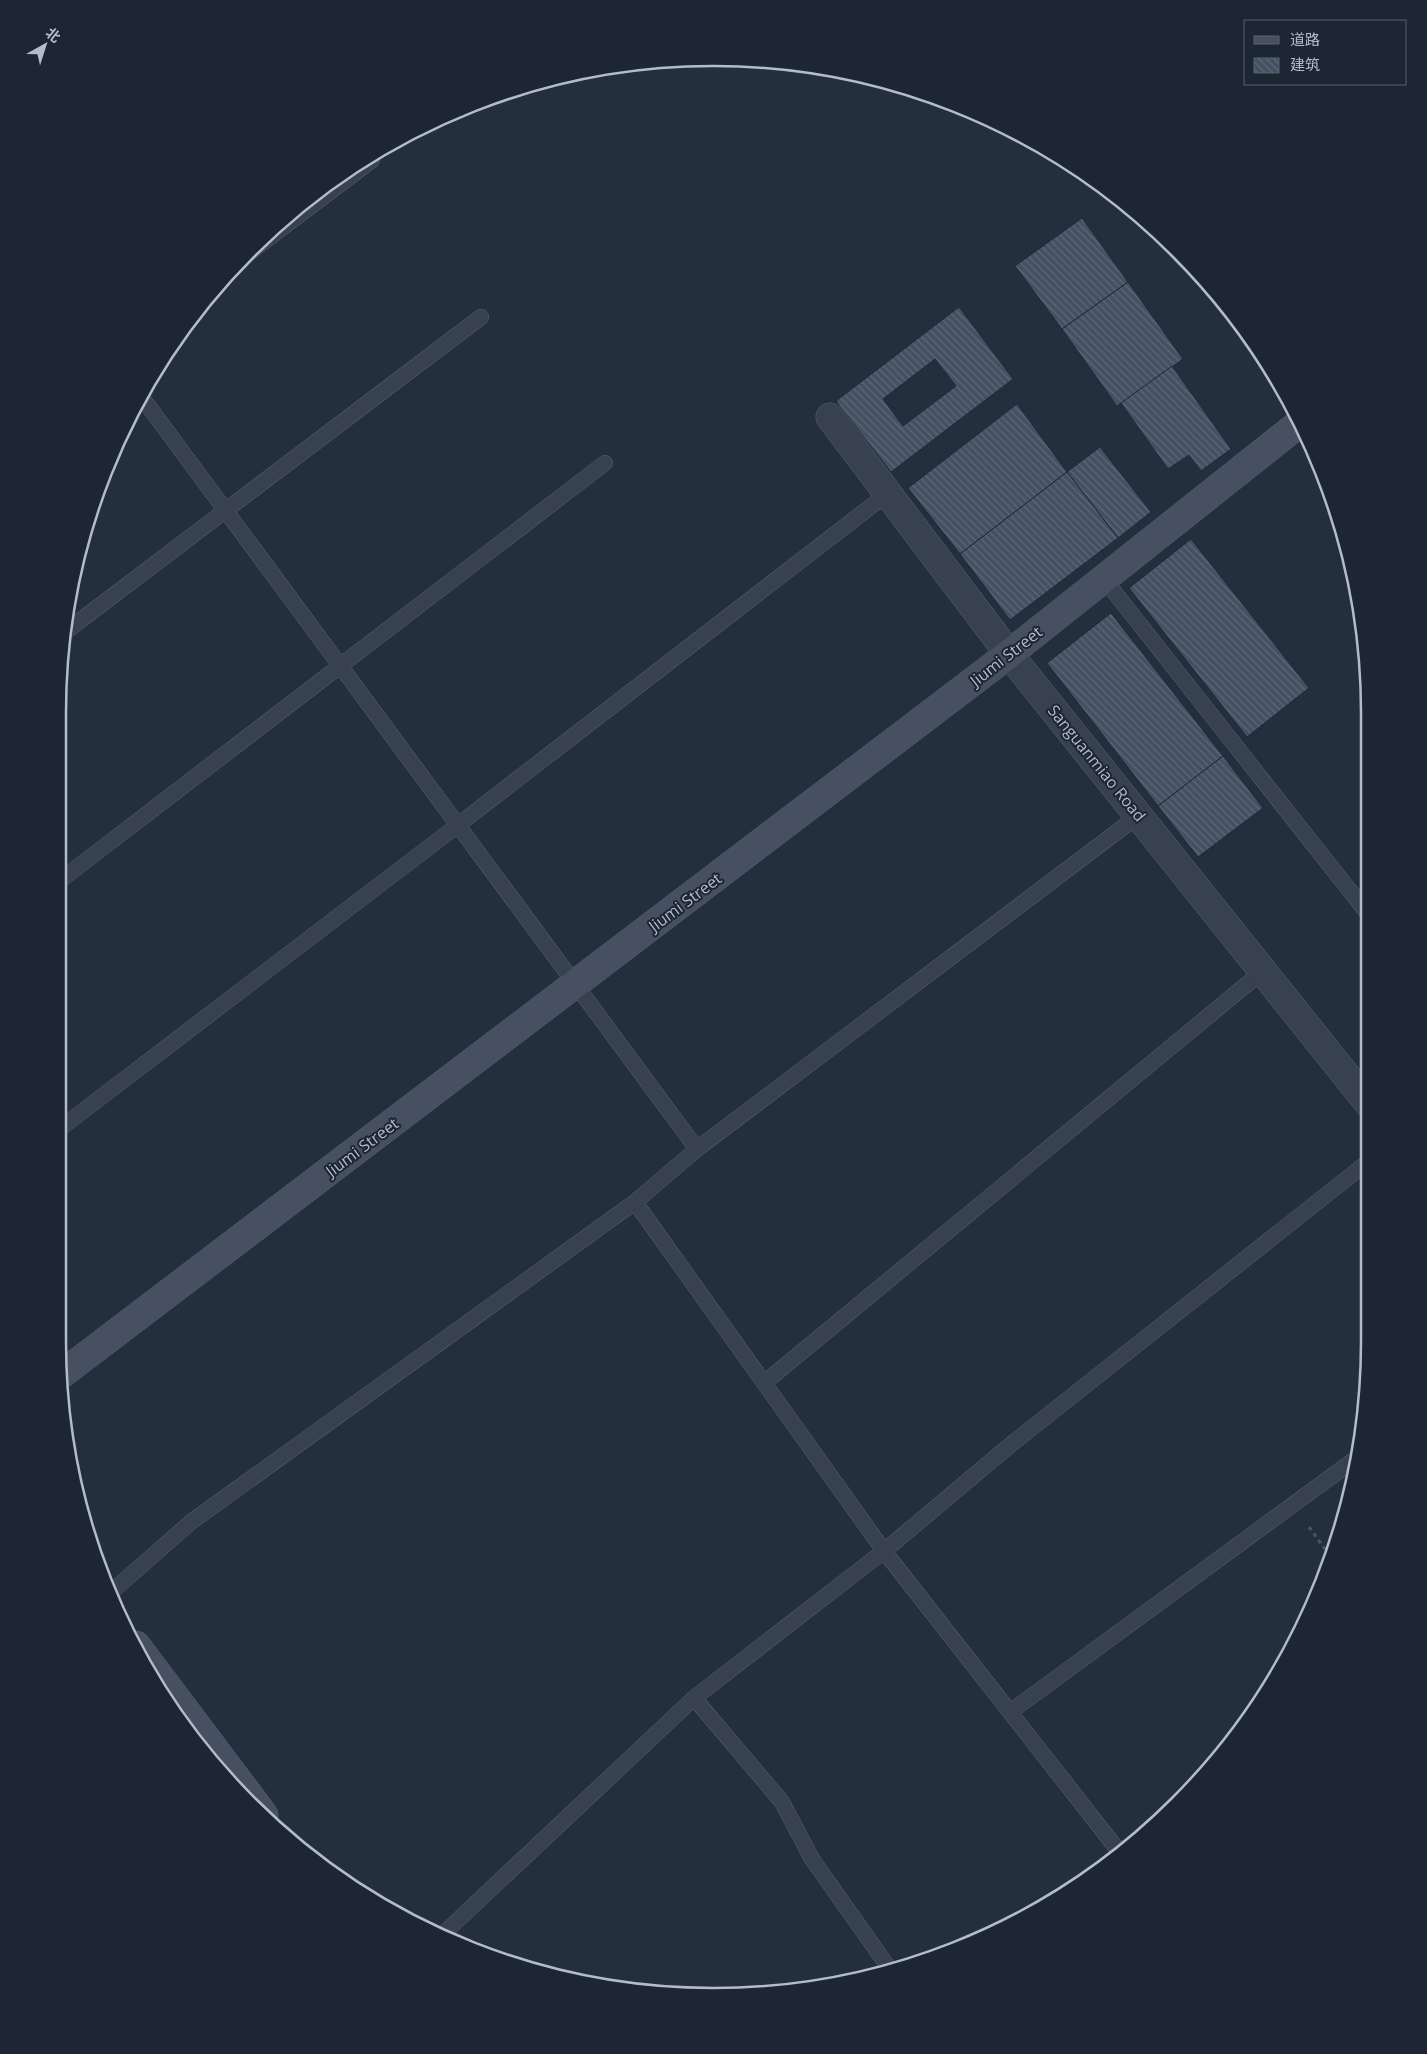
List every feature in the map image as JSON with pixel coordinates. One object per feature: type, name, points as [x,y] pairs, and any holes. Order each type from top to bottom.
[{"type":"street","name":"Sanguanmiao Road","points":[[830,417],[1009,654],[1361,1093]]},
{"type":"street","name":"Jiumi Street","points":[[67,1370],[1009,654],[1294,427]]},
{"type":"street","points":[[164,1682],[234,1775]]},
{"type":"lane","points":[[72,627],[481,316]]},
{"type":"lane","points":[[146,403],[697,1149]]},
{"type":"lane","points":[[66,876],[605,463]]},
{"type":"lane","points":[[66,1124],[887,494]]},
{"type":"lane","points":[[1104,579],[1361,904]]},
{"type":"lane","points":[[116,1588],[192,1522],[635,1202],[697,1149],[1138,816]]},
{"type":"lane","points":[[764,1383],[1263,972]]},
{"type":"lane","points":[[447,1930],[694,1698],[884,1551],[1014,1442],[1361,1168]]},
{"type":"lane","points":[[635,1202],[884,1551],[1116,1847]]},
{"type":"lane","points":[[1010,1712],[1349,1464]]},
{"type":"lane","points":[[694,1698],[782,1802],[812,1859],[886,1965]]},
{"type":"path","points":[[1292,1505],[1326,1550]]},
{"type":"building","points":[[1082,218],[1128,282],[1062,329],[1015,266]]},
{"type":"building","points":[[1128,282],[1183,359],[1117,406],[1062,329]]},
{"type":"building","points":[[959,307],[1013,379],[891,472],[836,401]],"holes":[[[935,359],[956,386],[903,426],[883,399]]]},
{"type":"building","points":[[1172,366],[1231,449],[1201,471],[1189,455],[1168,469],[1121,403]]},
{"type":"building","points":[[1017,404],[1067,472],[960,554],[908,488]]},
{"type":"building","points":[[1100,447],[1151,512],[1118,538],[1067,472]]},
{"type":"building","points":[[1067,472],[1118,538],[1010,620],[960,554]]},
{"type":"building","points":[[1191,539],[1309,688],[1247,737],[1129,588]]},
{"type":"building","points":[[1111,613],[1223,756],[1158,806],[1047,663]]},
{"type":"building","points":[[1223,756],[1263,808],[1198,857],[1158,806]]}]
